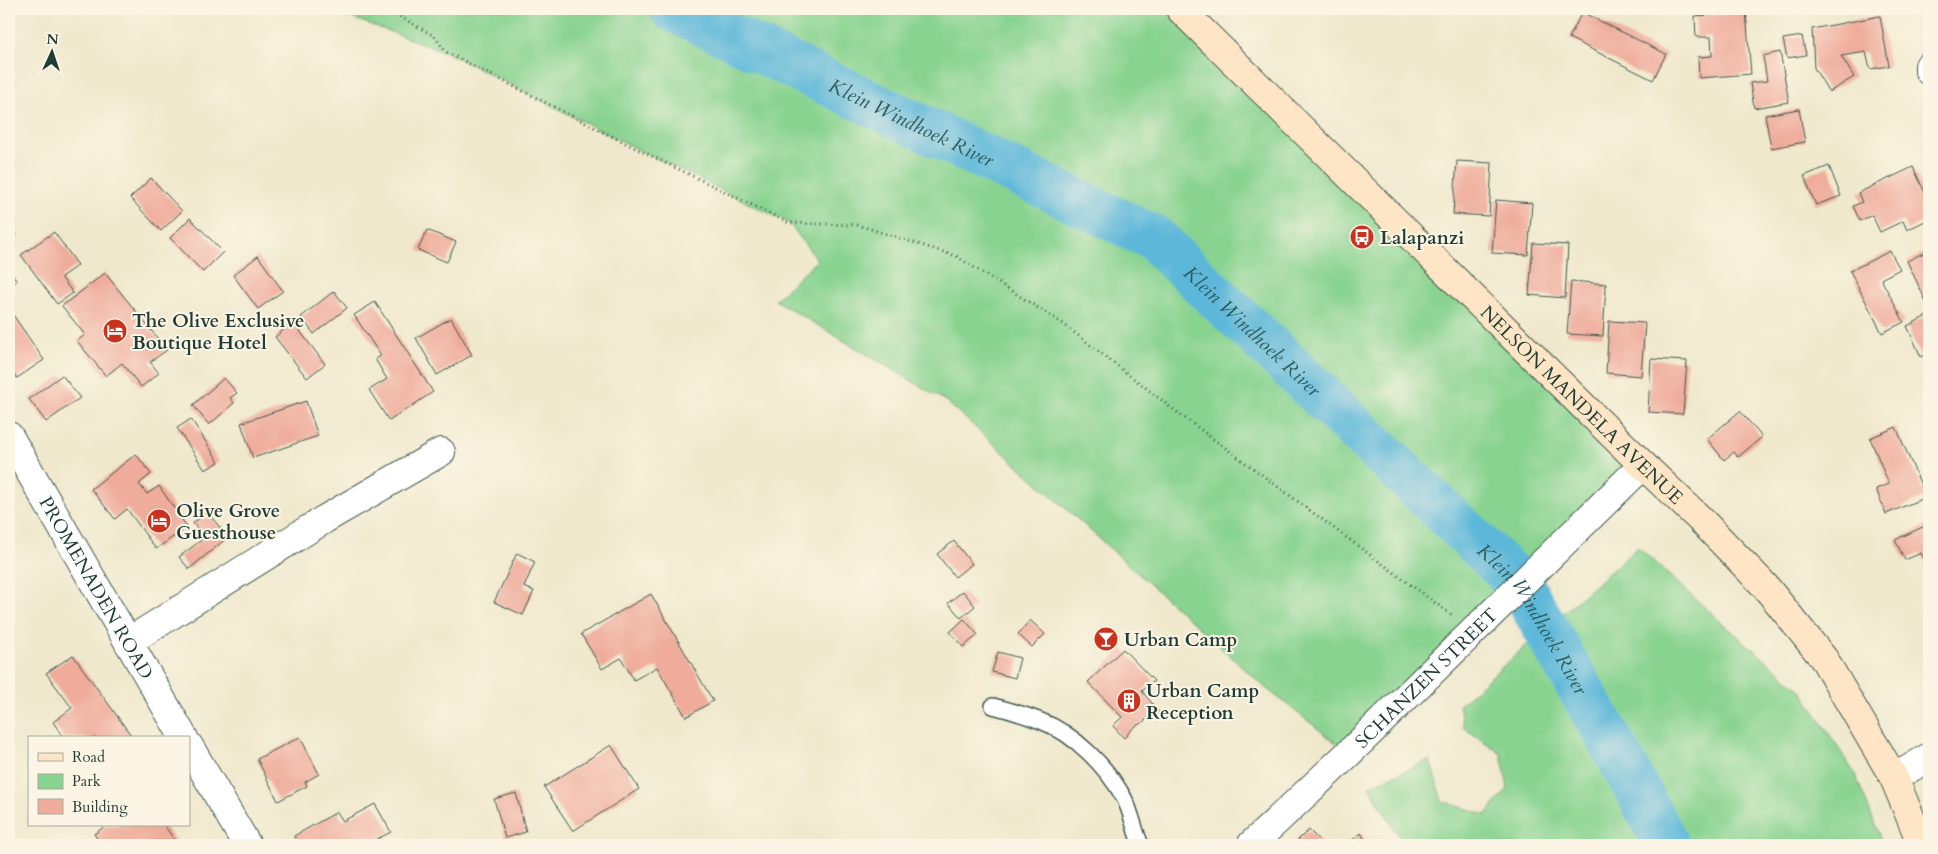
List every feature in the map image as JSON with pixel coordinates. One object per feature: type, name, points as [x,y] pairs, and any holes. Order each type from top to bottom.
[{"type":"main road","name":"NELSON MANDELA AVENUE","points":[[1180,9],[1643,465],[1702,520],[1765,586],[1824,660],[1894,778],[1922,845]]},
{"type":"street","points":[[1929,66],[1929,71]]},
{"type":"street","name":"PROMENADEN ROAD","points":[[9,436],[183,736]]},
{"type":"street","points":[[128,642],[317,524],[440,452]]},
{"type":"street","name":"SCHANZEN STREET","points":[[1251,845],[1349,753],[1643,465]]},
{"type":"street","points":[[190,748],[247,845]]},
{"type":"street","points":[[1894,778],[1929,756]]},
{"type":"lane","points":[[993,706],[1042,721],[1074,740],[1092,756],[1110,775],[1125,800],[1141,845]]},
{"type":"path","points":[[387,9],[434,36],[446,52],[789,223],[858,225],[956,256],[1062,323],[1182,416],[1474,631]]},
{"type":"green space","points":[[334,9],[1177,9],[1643,465],[1349,753],[1267,689],[947,402],[775,300],[817,260],[789,223],[629,145],[446,52],[355,19]]},
{"type":"green space","points":[[1638,547],[1721,622],[1801,690],[1855,774],[1883,845],[1404,845],[1369,786],[1430,760],[1442,801],[1486,815],[1508,788],[1501,753],[1464,728],[1459,705]]},
{"type":"building","points":[[1582,12],[1666,54],[1653,80],[1569,38]]},
{"type":"building","points":[[1746,12],[1751,74],[1699,78],[1698,57],[1712,56],[1711,37],[1696,37],[1695,16]]},
{"type":"building","points":[[1880,16],[1889,66],[1870,69],[1866,52],[1841,56],[1854,77],[1829,92],[1814,68],[1812,29]]},
{"type":"building","points":[[1802,36],[1806,55],[1787,58],[1783,39]]},
{"type":"building","points":[[1780,52],[1789,102],[1754,108],[1750,83],[1767,81],[1763,56]]},
{"type":"building","points":[[1799,109],[1805,142],[1771,148],[1765,115]]},
{"type":"building","points":[[1457,161],[1492,163],[1489,216],[1453,214]]},
{"type":"building","points":[[1829,166],[1841,196],[1816,205],[1804,176]]},
{"type":"building","points":[[1913,167],[1929,201],[1929,219],[1907,230],[1903,221],[1880,232],[1872,215],[1860,221],[1853,206],[1862,202],[1858,193]]},
{"type":"building","points":[[151,178],[182,211],[161,231],[130,198]]},
{"type":"building","points":[[1496,200],[1532,203],[1528,255],[1492,253]]},
{"type":"building","points":[[190,218],[223,252],[203,272],[170,238]]},
{"type":"building","points":[[9,224],[17,235],[9,240]]},
{"type":"building","points":[[427,230],[456,242],[447,262],[418,250]]},
{"type":"building","points":[[54,232],[78,265],[61,277],[73,293],[57,304],[21,255]]},
{"type":"building","points":[[1533,243],[1568,245],[1565,298],[1529,295]]},
{"type":"building","points":[[1929,250],[1929,308],[1907,261]]},
{"type":"building","points":[[1890,251],[1900,269],[1881,279],[1904,322],[1882,333],[1850,271]]},
{"type":"building","points":[[258,256],[283,291],[258,309],[233,275]]},
{"type":"building","points":[[9,269],[17,281],[9,286]]},
{"type":"building","points":[[105,273],[167,350],[150,362],[159,373],[141,387],[122,363],[106,376],[77,341],[85,335],[62,306]]},
{"type":"building","points":[[1571,281],[1606,284],[1603,336],[1567,334]]},
{"type":"building","points":[[334,291],[347,308],[314,334],[301,317]]},
{"type":"building","points":[[375,302],[433,392],[389,421],[369,390],[387,379],[375,359],[381,356],[354,315]]},
{"type":"building","points":[[9,309],[44,360],[17,378],[9,366]]},
{"type":"building","points":[[1929,315],[1929,353],[1921,357],[1907,326]]},
{"type":"building","points":[[451,318],[472,355],[437,375],[416,338]]},
{"type":"building","points":[[1609,321],[1645,323],[1641,376],[1606,373]]},
{"type":"building","points":[[293,322],[325,364],[307,378],[275,337]]},
{"type":"building","points":[[1651,359],[1687,361],[1683,414],[1648,412]]},
{"type":"building","points":[[62,375],[80,398],[46,422],[29,399]]},
{"type":"building","points":[[224,378],[237,393],[230,398],[234,403],[209,425],[193,405]]},
{"type":"building","points":[[306,401],[318,436],[253,458],[241,423]]},
{"type":"building","points":[[1740,411],[1762,437],[1738,457],[1734,452],[1724,460],[1707,439]]},
{"type":"building","points":[[191,419],[219,462],[205,470],[177,428]]},
{"type":"building","points":[[1896,427],[1926,497],[1886,514],[1876,489],[1889,484],[1870,438]]},
{"type":"building","points":[[136,454],[151,474],[139,484],[147,494],[159,486],[187,527],[156,549],[127,509],[115,519],[91,489]]},
{"type":"building","points":[[207,512],[228,537],[189,569],[179,557],[204,538],[193,523]]},
{"type":"building","points":[[1929,524],[1929,570],[1921,553],[1905,560],[1895,540]]},
{"type":"building","points":[[954,541],[972,564],[955,577],[937,554]]},
{"type":"building","points":[[517,553],[535,562],[524,587],[534,591],[523,615],[494,602]]},
{"type":"building","points":[[963,591],[975,606],[961,618],[948,603]]},
{"type":"building","points":[[651,594],[713,701],[686,717],[657,667],[634,680],[621,658],[602,669],[581,634]]},
{"type":"building","points":[[964,619],[978,635],[963,647],[950,632]]},
{"type":"building","points":[[1030,620],[1045,634],[1032,647],[1018,634]]},
{"type":"building","name":"Urban Camp Reception","points":[[1123,649],[1154,681],[1142,691],[1159,712],[1133,728],[1124,738],[1113,726],[1122,717],[1088,682]]},
{"type":"building","points":[[998,652],[1020,658],[1015,678],[992,672]]},
{"type":"building","points":[[73,655],[132,736],[63,736],[53,722],[72,708],[46,673]]},
{"type":"building","points":[[300,737],[319,774],[305,782],[307,786],[278,801],[257,759]]},
{"type":"building","points":[[611,745],[639,789],[573,831],[544,787]]},
{"type":"building","points":[[516,793],[526,832],[505,838],[494,799]]},
{"type":"building","points":[[375,804],[391,832],[369,843],[370,845],[299,845],[294,836],[337,812],[343,821]]},
{"type":"building","points":[[106,826],[165,826],[178,845],[102,845],[94,834]]},
{"type":"building","points":[[9,828],[14,845],[9,845]]},
{"type":"building","points":[[1309,830],[1324,845],[1292,845]]},
{"type":"building","points":[[1361,833],[1368,845],[1346,845]]},
{"type":"waterway","name":"Klein Windhoek River","points":[[673,9],[1154,238],[1520,584],[1610,740],[1667,845]]},
{"type":"place","name":"Lalapanzi","points":[[1362,237]]},
{"type":"place","name":"The Olive Exclusive Boutique Hotel","points":[[115,331]]},
{"type":"place","name":"Olive Grove Guesthouse","points":[[159,521]]},
{"type":"place","name":"Urban Camp","points":[[1106,639]]},
{"type":"place","name":"Urban Camp Reception","points":[[1129,701]]}]
